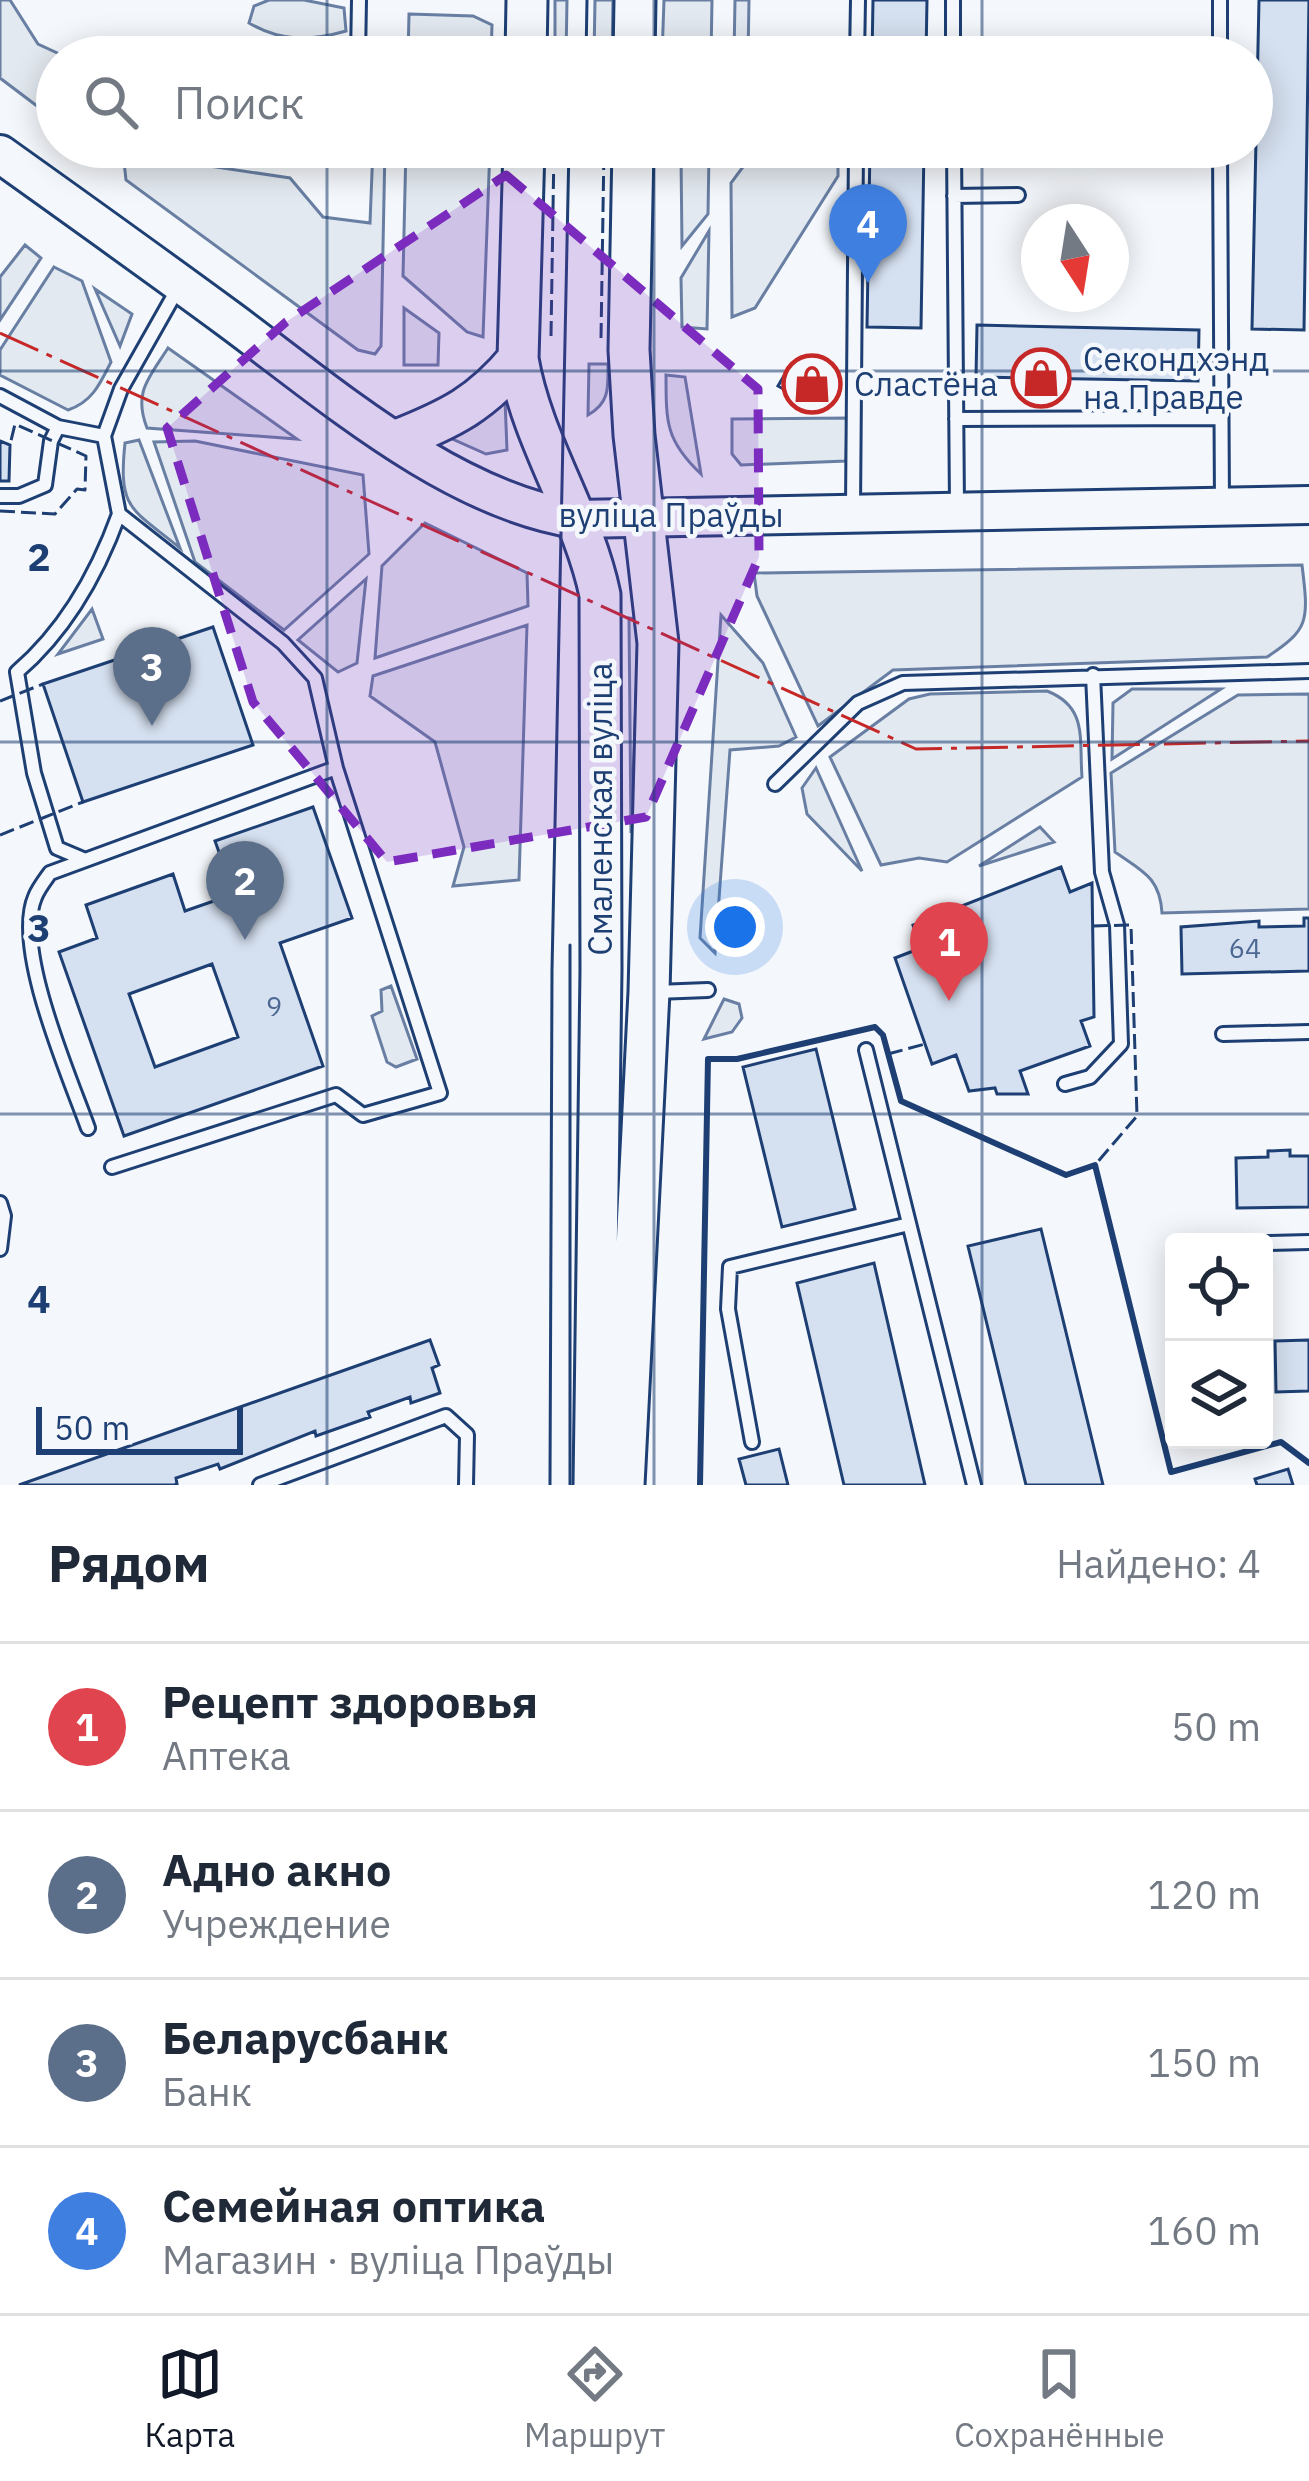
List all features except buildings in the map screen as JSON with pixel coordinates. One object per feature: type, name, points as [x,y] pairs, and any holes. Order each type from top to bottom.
[{"type":"main road","points":[[526,36],[527,0]]},
{"type":"main road","points":[[634,36],[635,0]]},
{"type":"main road","name":"вуліца Праўды","points":[[0,154],[354,412],[491,496],[543,514],[576,519],[1309,505]]},
{"type":"main road","name":"Смаленская вуліца","points":[[523,168],[518,359],[524,392],[592,557],[600,595],[601,970],[593,1485]]},
{"type":"main road","name":"Смаленская вуліца","points":[[624,1485],[650,992],[658,643],[629,350],[633,168]]},
{"type":"main road","points":[[397,440],[457,416],[496,387],[518,359]]},
{"type":"lane","points":[[358,36],[359,0]]},
{"type":"lane","points":[[857,36],[858,0]]},
{"type":"lane","points":[[952,0],[953,36]]},
{"type":"lane","points":[[1220,0],[1220,36]]},
{"type":"lane","points":[[853,514],[856,168]]},
{"type":"lane","points":[[954,168],[957,512]]},
{"type":"lane","points":[[1220,168],[1222,506]]},
{"type":"lane","points":[[955,196],[1018,195]]},
{"type":"lane","points":[[83,859],[57,848],[34,773],[17,672],[46,646],[100,565],[118,514],[104,436],[121,388],[181,284]]},
{"type":"lane","points":[[0,395],[58,427],[104,436]]},
{"type":"lane","points":[[956,419],[1221,418]]},
{"type":"lane","points":[[0,496],[19,496],[45,485],[51,441],[58,427]]},
{"type":"lane","points":[[112,1168],[336,1095],[363,1115],[440,1094],[336,768],[316,678],[283,643],[118,514]]},
{"type":"lane","points":[[775,784],[857,704],[903,683],[1309,670]]},
{"type":"lane","points":[[1064,1084],[1090,1077],[1121,1044],[1117,925],[1102,872],[1093,675]]},
{"type":"lane","points":[[88,1127],[41,995],[30,936],[33,899],[50,873],[336,768]]},
{"type":"lane","points":[[650,992],[709,990]]},
{"type":"lane","points":[[1223,1034],[1309,1032]]},
{"type":"lane","points":[[866,1050],[974,1485]]},
{"type":"lane","points":[[0,1203],[4,1216],[0,1250]]},
{"type":"lane","points":[[752,1442],[728,1310],[730,1267],[909,1224]]},
{"type":"lane","points":[[1273,1243],[1309,1241]]},
{"type":"lane","points":[[260,1485],[446,1416],[467,1435],[466,1485]]},
{"type":"highlighted area","points":[[506,175],[758,389],[759,557],[646,817],[387,862],[253,702],[167,428],[286,322]]},
{"type":"shaded area","points":[[0,0],[10,0],[36,41],[36,105],[0,78]]},
{"type":"shaded area","points":[[269,0],[304,0],[344,8],[346,31],[325,36],[273,34],[249,23],[254,6]]},
{"type":"shaded area","points":[[555,0],[567,0],[566,36],[555,36]]},
{"type":"shaded area","points":[[595,0],[613,0],[612,36],[594,36]]},
{"type":"shaded area","points":[[664,0],[712,0],[711,36],[663,36]]},
{"type":"shaded area","points":[[735,0],[749,0],[748,36],[734,36]]},
{"type":"shaded area","points":[[409,14],[473,16],[492,25],[492,36],[408,36]]},
{"type":"shaded area","points":[[125,168],[223,168],[290,178],[323,217],[370,223],[372,168],[385,168],[381,346],[375,354],[358,350],[126,180]]},
{"type":"shaded area","points":[[406,168],[489,168],[483,337],[467,332],[403,276]]},
{"type":"shaded area","points":[[681,168],[709,168],[708,214],[682,246]]},
{"type":"shaded area","points":[[742,168],[838,168],[838,176],[755,308],[732,317],[731,183]]},
{"type":"shaded area","points":[[709,231],[707,329],[682,327],[681,278]]},
{"type":"shaded area","points":[[25,245],[41,258],[0,320],[0,277]]},
{"type":"shaded area","points":[[54,267],[82,281],[111,362],[89,397],[68,410],[0,375],[0,350]]},
{"type":"shaded area","points":[[95,289],[132,314],[120,346]]},
{"type":"shaded area","points":[[404,308],[439,333],[438,365],[404,365]]},
{"type":"shaded area","points":[[168,348],[297,439],[147,428],[142,395]]},
{"type":"shaded area","points":[[589,364],[608,364],[608,380],[604,400],[588,415]]},
{"type":"shaded area","points":[[666,375],[685,377],[701,474],[670,430]]},
{"type":"shaded area","points":[[505,400],[507,450],[486,454],[448,437],[477,425]]},
{"type":"shaded area","points":[[847,418],[846,461],[741,465],[732,454],[732,419]]},
{"type":"shaded area","points":[[139,440],[180,548],[139,515],[126,495],[125,443]]},
{"type":"shaded area","points":[[195,441],[363,475],[369,554],[284,630],[195,562],[154,442]]},
{"type":"shaded area","points":[[425,523],[527,573],[528,606],[375,658],[382,566]]},
{"type":"shaded area","points":[[1302,565],[1303,622],[1291,639],[1267,657],[893,670],[818,726],[757,596],[754,573]]},
{"type":"shaded area","points":[[366,579],[357,663],[338,672],[298,640]]},
{"type":"shaded area","points":[[92,609],[103,639],[58,654]]},
{"type":"shaded area","points":[[721,615],[763,663],[796,737],[779,746],[730,750],[715,953],[700,938]]},
{"type":"shaded area","points":[[629,618],[639,619],[631,833]]},
{"type":"shaded area","points":[[527,625],[519,880],[453,886],[464,847],[435,742],[370,696],[373,676]]},
{"type":"shaded area","points":[[1132,689],[1221,689],[1112,759],[1113,703]]},
{"type":"shaded area","points":[[1047,691],[1075,715],[1082,777],[947,862],[919,858],[881,865],[830,757],[909,699],[930,694]]},
{"type":"shaded area","points":[[1309,694],[1309,909],[1162,913],[1153,883],[1115,852],[1111,773],[1238,695]]},
{"type":"shaded area","points":[[816,768],[862,871],[807,814],[802,788]]},
{"type":"shaded area","points":[[1040,827],[1054,842],[979,866]]},
{"type":"shaded area","points":[[391,986],[417,1059],[396,1067],[387,1062],[372,1016],[382,1011],[381,990]]},
{"type":"shaded area","points":[[724,999],[739,1004],[742,1018],[732,1032],[704,1039]]},
{"type":"tram line","points":[[586,36],[587,0]]},
{"type":"tram line","points":[[550,1485],[552,970],[569,168]]},
{"type":"tram line","points":[[570,945],[570,1485]]},
{"type":"fence","points":[[551,336],[554,168]]},
{"type":"fence","points":[[601,338],[604,168]]},
{"type":"fence","points":[[0,511],[55,514],[77,489],[85,490],[86,456],[15,424],[10,445]]},
{"type":"fence","points":[[0,701],[43,684]]},
{"type":"fence","points":[[0,835],[83,802]]},
{"type":"fence","points":[[1093,926],[1131,925],[1137,1116],[1095,1165]]},
{"type":"fence","points":[[888,1054],[925,1044]]},
{"type":"wall","points":[[700,1485],[708,1059],[737,1059],[875,1027],[883,1035],[901,1101],[1066,1175],[1095,1165],[1171,1472],[1281,1442],[1309,1463]]},
{"type":"power","points":[[0,333],[916,749],[1309,741]]},
{"type":"place","name":"Семейная оптика","points":[[868,283]]},
{"type":"place","name":"Секондхэнд на Правде","points":[[1041,378]]},
{"type":"place","name":"Сластёна","points":[[812,384]]},
{"type":"place","name":"Беларусбанк","points":[[152,726]]},
{"type":"place","name":"Адно акно","points":[[245,940]]},
{"type":"place","name":"Рецепт здоровья","points":[[949,1001]]}]
